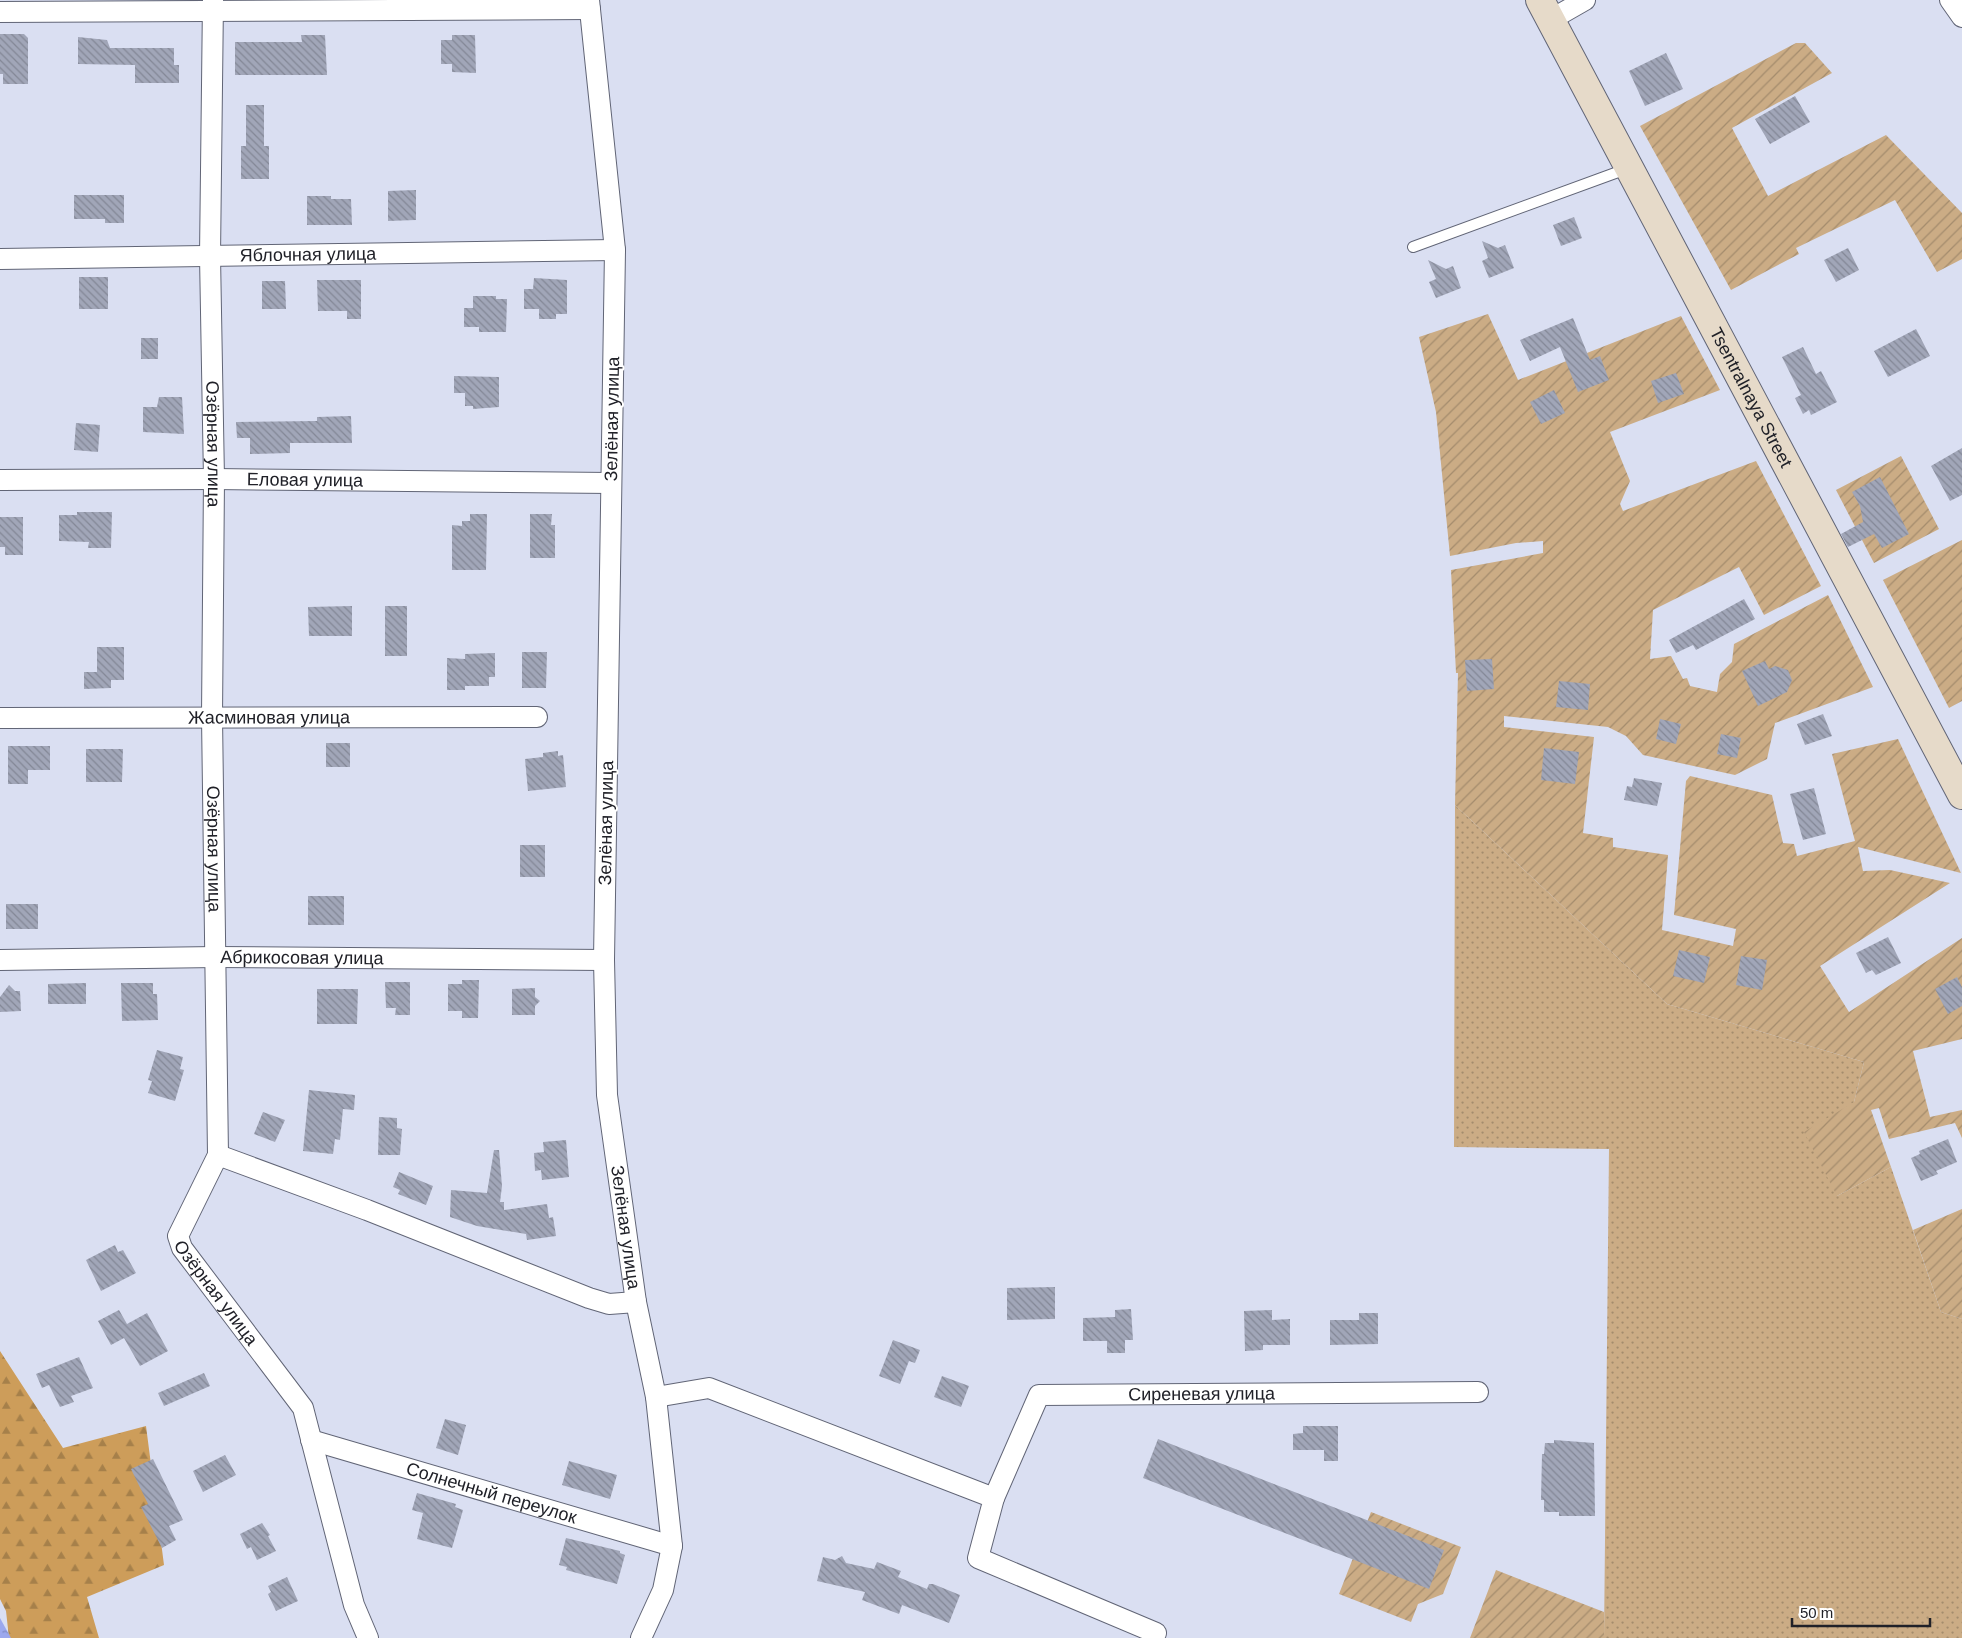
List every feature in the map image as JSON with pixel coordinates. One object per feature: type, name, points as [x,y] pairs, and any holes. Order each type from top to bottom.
[{"type":"main road","name":"Tsentralnaya Street","points":[[1545,10],[1962,796]]},
{"type":"street","points":[[1545,10],[1585,0]]},
{"type":"street","points":[[1950,0],[1962,17]]},
{"type":"street","points":[[0,12],[213,5],[590,5]]},
{"type":"street","name":"Озёрная улица","points":[[213,5],[210,256],[214,479],[212,717],[218,1155],[183,1222],[178,1236],[182,1248],[303,1408],[354,1605],[368,1638]]},
{"type":"street","name":"Зелёная улица","points":[[590,5],[615,250],[604,960],[607,1095],[636,1302],[656,1397],[672,1546],[663,1590],[641,1638]]},
{"type":"street","name":"Яблочная улица","points":[[0,259],[615,250]]},
{"type":"street","name":"Еловая улица","points":[[0,480],[214,479],[610,483]]},
{"type":"street","name":"Жасминовая улица","points":[[0,718],[537,717]]},
{"type":"street","name":"Абрикосовая улица","points":[[0,960],[216,957],[604,960]]},
{"type":"street","points":[[218,1155],[367,1210],[588,1298],[609,1304],[636,1302]]},
{"type":"street","points":[[656,1397],[709,1388],[994,1498],[978,1558],[1156,1633]]},
{"type":"street","name":"Сиреневая улица","points":[[994,1498],[1039,1395],[1478,1392]]},
{"type":"street","name":"Солнечный переулок","points":[[311,1440],[672,1546]]},
{"type":"lane","points":[[1414,247],[1629,168]]},
{"type":"shaded area","points":[[1796,43],[1805,43],[1832,73],[1732,128],[1768,196],[1886,135],[1962,213],[1962,259],[1937,272],[1895,200],[1796,248],[1799,254],[1731,290],[1640,126]]},
{"type":"shaded area","points":[[1488,314],[1518,380],[1681,316],[1720,390],[1610,432],[1630,481],[1620,504],[1623,511],[1756,461],[1821,586],[1764,615],[1739,567],[1653,610],[1650,659],[1671,656],[1683,679],[1687,678],[1690,686],[1717,692],[1720,674],[1732,662],[1734,644],[1828,595],[1873,687],[1775,723],[1767,759],[1735,775],[1643,755],[1626,736],[1608,727],[1504,716],[1504,727],[1594,737],[1583,833],[1613,838],[1613,847],[1668,855],[1662,930],[1733,946],[1736,929],[1674,915],[1686,781],[1690,776],[1772,795],[1783,843],[1794,844],[1797,856],[1855,841],[1832,754],[1898,739],[1961,873],[1858,847],[1863,871],[1890,870],[1950,883],[1820,966],[1849,1012],[1962,938],[1962,1039],[1913,1051],[1930,1117],[1962,1110],[1962,1138],[1955,1123],[1889,1139],[1879,1108],[1871,1110],[1891,1167],[1837,1196],[1804,1132],[1854,1102],[1864,1062],[1667,1004],[1455,805],[1458,673],[1456,673],[1451,570],[1543,553],[1543,541],[1516,543],[1450,556],[1436,412],[1419,337]]},
{"type":"shaded area","points":[[1901,456],[1939,529],[1874,563],[1836,490]]},
{"type":"shaded area","points":[[1962,540],[1962,701],[1949,708],[1883,580]]},
{"type":"shaded area","points":[[1455,805],[1667,1004],[1864,1062],[1854,1102],[1837,1196],[1891,1167],[1941,1312],[1962,1319],[1962,1638],[1604,1638],[1609,1149],[1454,1147]]},
{"type":"shaded area","points":[[1962,1209],[1962,1319],[1941,1312],[1913,1230]]},
{"type":"shaded area","points":[[1371,1512],[1461,1547],[1443,1594],[1418,1604],[1411,1622],[1339,1594]]},
{"type":"shaded area","points":[[1496,1570],[1604,1612],[1604,1638],[1470,1638]]},
{"type":"green space","points":[[0,1351],[63,1448],[146,1426],[164,1565],[87,1597],[99,1638],[9,1638],[6,1611],[0,1599]]},
{"type":"water","points":[[0,1618],[11,1638],[0,1638]]},
{"type":"building","points":[[0,34],[24,34],[28,38],[28,84],[3,84],[3,74],[0,74]]},
{"type":"building","points":[[301,35],[325,35],[327,75],[235,75],[235,42],[302,42]]},
{"type":"building","points":[[452,35],[475,35],[476,73],[452,72],[452,64],[441,64],[441,40],[452,40]]},
{"type":"building","points":[[78,37],[107,40],[110,48],[174,48],[174,65],[179,65],[179,83],[135,83],[135,65],[78,64]]},
{"type":"building","points":[[1666,53],[1683,89],[1645,106],[1629,71]]},
{"type":"building","points":[[1795,96],[1810,122],[1770,144],[1755,119]]},
{"type":"building","points":[[246,105],[264,105],[264,146],[269,146],[269,179],[241,179],[241,146],[246,146]]},
{"type":"building","points":[[416,190],[416,220],[388,221],[388,191]]},
{"type":"building","points":[[74,195],[124,195],[124,223],[105,223],[105,219],[74,219]]},
{"type":"building","points":[[307,196],[331,196],[331,199],[351,199],[352,225],[307,225]]},
{"type":"building","points":[[1574,217],[1582,238],[1561,246],[1553,225]]},
{"type":"building","points":[[1482,241],[1498,248],[1505,245],[1514,268],[1489,278],[1482,261],[1488,258]]},
{"type":"building","points":[[1848,248],[1859,270],[1836,282],[1824,260]]},
{"type":"building","points":[[1428,260],[1446,269],[1453,266],[1461,288],[1436,298],[1429,282],[1436,279]]},
{"type":"building","points":[[79,277],[108,277],[108,309],[79,309]]},
{"type":"building","points":[[534,278],[567,280],[567,314],[556,314],[556,319],[539,319],[539,309],[524,309],[524,289],[533,289]]},
{"type":"building","points":[[317,280],[361,280],[361,319],[347,319],[347,311],[318,311]]},
{"type":"building","points":[[262,281],[285,281],[286,309],[262,309]]},
{"type":"building","points":[[473,296],[496,296],[496,299],[507,299],[506,332],[479,332],[479,327],[464,327],[464,308],[473,308]]},
{"type":"building","points":[[1573,318],[1590,360],[1600,356],[1609,380],[1578,392],[1560,347],[1530,361],[1520,340]]},
{"type":"building","points":[[1916,329],[1930,356],[1888,377],[1874,351]]},
{"type":"building","points":[[141,338],[158,338],[158,359],[141,359]]},
{"type":"building","points":[[1803,347],[1816,374],[1821,371],[1837,402],[1811,415],[1809,410],[1803,414],[1795,398],[1801,395],[1782,357]]},
{"type":"building","points":[[1676,373],[1684,394],[1658,403],[1651,381]]},
{"type":"building","points":[[454,376],[499,377],[499,407],[473,409],[473,406],[465,406],[465,393],[454,393]]},
{"type":"building","points":[[1554,390],[1565,413],[1541,424],[1530,402]]},
{"type":"building","points":[[159,397],[182,397],[184,434],[143,432],[143,407],[157,407]]},
{"type":"building","points":[[351,416],[352,443],[290,443],[290,453],[250,454],[250,438],[237,438],[236,422],[317,421],[317,417]]},
{"type":"building","points":[[76,423],[100,425],[98,452],[74,450]]},
{"type":"building","points":[[1962,448],[1962,495],[1950,501],[1931,466]]},
{"type":"building","points":[[1880,477],[1909,534],[1882,548],[1874,534],[1848,547],[1841,534],[1863,522],[1860,506],[1852,492]]},
{"type":"building","points":[[77,512],[112,512],[111,548],[88,548],[89,542],[59,541],[59,515],[77,515]]},
{"type":"building","points":[[470,514],[487,514],[486,570],[452,570],[452,525],[462,526],[462,521],[470,521]]},
{"type":"building","points":[[530,514],[552,514],[551,525],[555,525],[555,558],[530,558]]},
{"type":"building","points":[[0,517],[23,517],[23,555],[5,555],[5,547],[0,547]]},
{"type":"building","points":[[1744,599],[1755,619],[1696,650],[1693,645],[1676,653],[1669,640]]},
{"type":"building","points":[[352,606],[352,636],[309,636],[308,607]]},
{"type":"building","points":[[385,606],[407,606],[407,656],[385,656]]},
{"type":"building","points":[[97,647],[124,647],[124,680],[111,680],[111,688],[84,689],[84,672],[97,672]]},
{"type":"building","points":[[522,652],[547,652],[546,688],[522,688]]},
{"type":"building","points":[[495,653],[495,677],[489,677],[489,686],[465,686],[465,690],[447,690],[447,658],[465,659],[465,654]]},
{"type":"building","points":[[1492,659],[1494,689],[1467,691],[1465,660]]},
{"type":"building","points":[[1765,661],[1769,669],[1775,666],[1788,670],[1792,680],[1787,692],[1758,706],[1742,671]]},
{"type":"building","points":[[1559,681],[1590,684],[1588,710],[1556,707]]},
{"type":"building","points":[[1823,714],[1832,736],[1805,745],[1797,724]]},
{"type":"building","points":[[1660,719],[1681,724],[1676,744],[1656,739]]},
{"type":"building","points":[[1721,734],[1741,738],[1737,758],[1717,754]]},
{"type":"building","points":[[326,743],[350,743],[350,767],[326,767]]},
{"type":"building","points":[[8,746],[50,746],[50,770],[28,770],[28,784],[8,784]]},
{"type":"building","points":[[1544,748],[1579,752],[1575,784],[1541,780]]},
{"type":"building","points":[[86,749],[123,749],[122,782],[86,782]]},
{"type":"building","points":[[558,751],[558,756],[563,755],[566,787],[528,791],[525,759],[543,757],[543,753]]},
{"type":"building","points":[[1634,778],[1662,783],[1657,806],[1624,800],[1627,786],[1632,787]]},
{"type":"building","points":[[1814,788],[1826,834],[1803,840],[1790,794]]},
{"type":"building","points":[[520,845],[545,845],[545,877],[520,877]]},
{"type":"building","points":[[308,896],[344,896],[344,925],[308,925]]},
{"type":"building","points":[[6,904],[38,904],[38,929],[6,929]]},
{"type":"building","points":[[1888,937],[1901,963],[1876,975],[1872,970],[1866,973],[1856,953]]},
{"type":"building","points":[[1679,950],[1710,957],[1704,983],[1673,976]]},
{"type":"building","points":[[1741,956],[1767,960],[1762,990],[1736,985]]},
{"type":"building","points":[[1957,977],[1962,987],[1962,1006],[1948,1014],[1935,989]]},
{"type":"building","points":[[462,980],[479,980],[478,1018],[462,1018],[462,1011],[448,1011],[448,984],[462,984]]},
{"type":"building","points":[[385,982],[410,982],[410,1015],[395,1015],[396,1008],[386,1008]]},
{"type":"building","points":[[86,983],[86,1004],[48,1004],[48,984]]},
{"type":"building","points":[[121,983],[153,983],[153,994],[157,994],[158,1020],[122,1021]]},
{"type":"building","points":[[9,985],[15,991],[20,991],[21,1011],[0,1012],[0,997]]},
{"type":"building","points":[[535,988],[535,997],[540,1001],[535,1006],[535,1015],[512,1015],[512,989]]},
{"type":"building","points":[[317,989],[358,989],[357,1024],[317,1024]]},
{"type":"building","points":[[157,1050],[183,1057],[180,1069],[184,1070],[175,1101],[148,1093],[152,1081],[148,1080]]},
{"type":"building","points":[[309,1090],[355,1095],[354,1110],[343,1109],[340,1140],[335,1139],[333,1154],[303,1151]]},
{"type":"building","points":[[263,1112],[285,1120],[275,1142],[254,1134]]},
{"type":"building","points":[[379,1117],[397,1118],[397,1128],[402,1129],[400,1155],[378,1155]]},
{"type":"building","points":[[1948,1139],[1957,1162],[1936,1171],[1938,1174],[1921,1181],[1911,1158],[1920,1154],[1919,1151]]},
{"type":"building","points":[[566,1140],[569,1177],[542,1180],[541,1170],[535,1171],[534,1153],[544,1152],[543,1142]]},
{"type":"building","points":[[494,1150],[499,1150],[502,1186],[500,1202],[504,1202],[504,1210],[547,1204],[549,1218],[553,1217],[556,1236],[527,1240],[526,1234],[477,1226],[450,1217],[451,1190],[487,1193]]},
{"type":"building","points":[[399,1172],[433,1186],[426,1205],[398,1194],[400,1190],[393,1187]]},
{"type":"building","points":[[115,1245],[118,1252],[123,1250],[136,1273],[101,1291],[86,1260]]},
{"type":"building","points":[[1055,1287],[1055,1319],[1007,1320],[1007,1288]]},
{"type":"building","points":[[1131,1309],[1133,1340],[1125,1340],[1125,1353],[1107,1353],[1107,1341],[1083,1341],[1083,1318],[1115,1317],[1115,1310]]},
{"type":"building","points":[[119,1310],[127,1324],[147,1313],[168,1351],[140,1366],[124,1338],[111,1345],[98,1321]]},
{"type":"building","points":[[1272,1310],[1272,1320],[1290,1319],[1290,1345],[1263,1345],[1263,1350],[1245,1351],[1244,1311]]},
{"type":"building","points":[[1359,1313],[1378,1313],[1378,1344],[1330,1345],[1330,1320],[1359,1320]]},
{"type":"building","points":[[893,1340],[920,1350],[915,1363],[909,1361],[900,1384],[879,1376]]},
{"type":"building","points":[[79,1357],[93,1388],[71,1396],[74,1402],[60,1407],[49,1385],[42,1388],[36,1374]]},
{"type":"building","points":[[204,1373],[210,1386],[164,1406],[158,1393]]},
{"type":"building","points":[[942,1376],[969,1386],[961,1407],[934,1397]]},
{"type":"building","points":[[445,1419],[466,1425],[458,1455],[436,1448]]},
{"type":"building","points":[[1303,1426],[1338,1426],[1338,1461],[1324,1461],[1324,1450],[1293,1450],[1293,1434],[1303,1433]]},
{"type":"building","points":[[1158,1439],[1444,1550],[1429,1589],[1143,1478]]},
{"type":"building","points":[[1554,1440],[1594,1443],[1595,1516],[1559,1516],[1559,1512],[1544,1512],[1544,1500],[1541,1500],[1542,1454],[1544,1454],[1545,1443],[1554,1443]]},
{"type":"building","points":[[225,1455],[236,1475],[203,1492],[193,1471]]},
{"type":"building","points":[[153,1459],[183,1520],[169,1526],[176,1540],[162,1548],[141,1507],[148,1504],[131,1469]]},
{"type":"building","points":[[569,1461],[617,1475],[610,1499],[562,1485]]},
{"type":"building","points":[[417,1493],[456,1504],[455,1507],[463,1510],[452,1548],[417,1539],[423,1513],[412,1510]]},
{"type":"building","points":[[262,1523],[270,1535],[268,1536],[276,1551],[257,1560],[251,1547],[247,1549],[240,1534]]},
{"type":"building","points":[[566,1538],[620,1551],[620,1553],[625,1555],[617,1584],[566,1570],[567,1567],[559,1565]]},
{"type":"building","points":[[842,1556],[846,1563],[874,1569],[877,1562],[901,1571],[898,1577],[927,1589],[929,1584],[933,1584],[960,1595],[949,1623],[902,1605],[899,1614],[862,1600],[865,1592],[817,1581],[823,1557],[835,1560]]},
{"type":"building","points":[[287,1577],[298,1601],[276,1611],[268,1594],[271,1592],[268,1586]]}]
